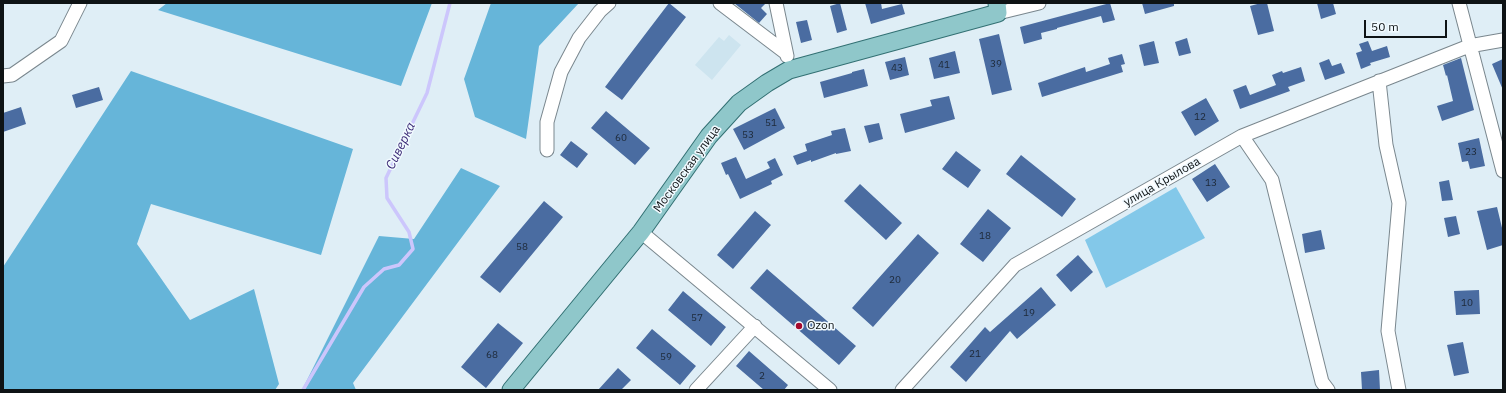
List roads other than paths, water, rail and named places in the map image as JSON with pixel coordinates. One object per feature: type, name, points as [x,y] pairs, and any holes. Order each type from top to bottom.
[{"type":"main road","name":"Московская улица","points":[[511,390],[641,232],[709,136],[739,103],[767,83],[789,70],[998,8]]},
{"type":"street","points":[[3,76],[12,75],[61,41],[80,3]]},
{"type":"street","points":[[547,150],[547,122],[561,72],[579,38],[600,11],[609,3]]},
{"type":"street","points":[[720,3],[786,53]]},
{"type":"street","points":[[776,3],[789,70]]},
{"type":"street","name":"Московская улица","points":[[998,8],[1039,3]]},
{"type":"street","points":[[1459,3],[1469,46],[1503,171]]},
{"type":"street","name":"улица Крылова","points":[[902,390],[1015,265],[1242,136],[1469,46],[1503,40]]},
{"type":"street","points":[[1379,81],[1386,145],[1399,203],[1388,331],[1399,390]]},
{"type":"street","points":[[1242,136],[1272,180],[1322,382],[1328,390]]},
{"type":"street","points":[[641,232],[830,390]]},
{"type":"street","points":[[696,390],[755,326]]},
{"type":"waterway","name":"Сиверка","points":[[303,390],[364,287],[384,269],[399,265],[413,249],[409,232],[387,198],[386,178],[427,93],[450,3]]},
{"type":"place","name":"Ozon","points":[[799,326]]}]
